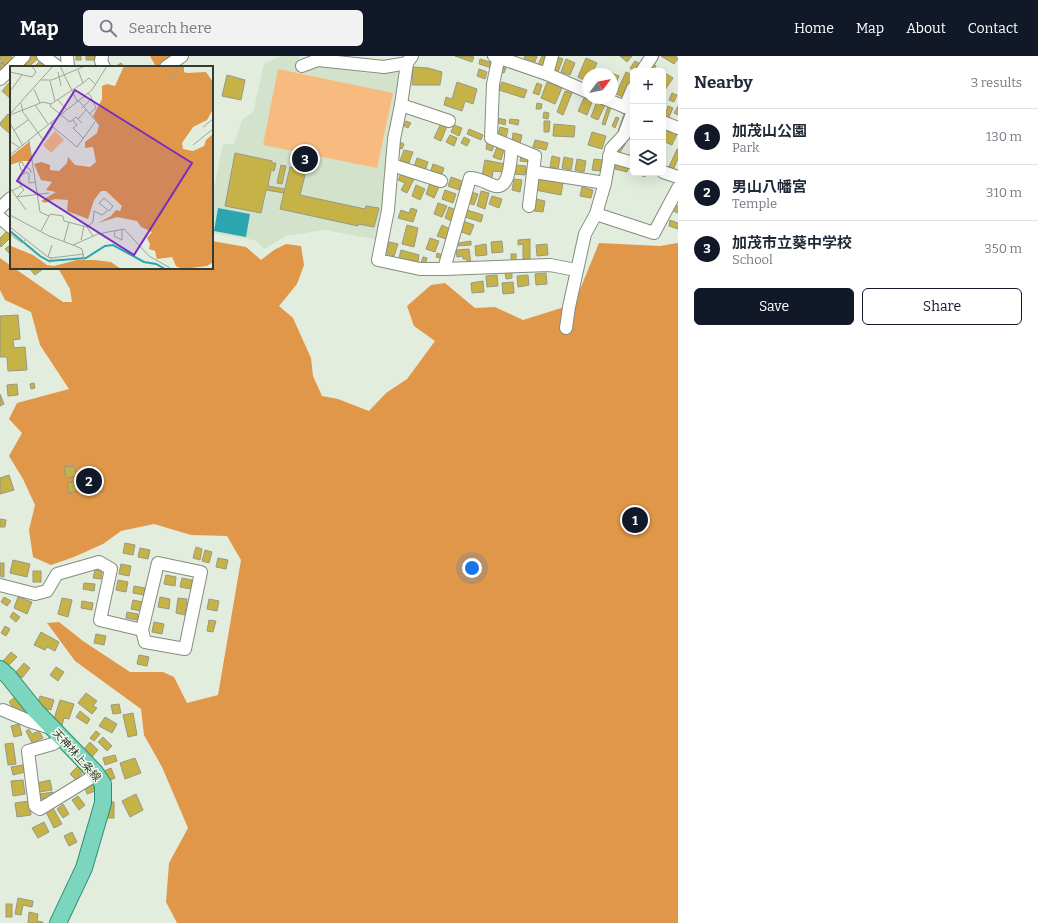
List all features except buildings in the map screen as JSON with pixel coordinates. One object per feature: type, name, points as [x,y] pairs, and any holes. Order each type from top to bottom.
[{"type":"main road","name":"天神林上条線","points":[[0,669],[8,676],[36,711],[95,772],[103,784],[103,803],[84,868],[58,923]]},
{"type":"street","points":[[14,66],[24,56]]},
{"type":"street","points":[[44,56],[57,66]]},
{"type":"street","points":[[67,56],[68,66]]},
{"type":"street","points":[[102,56],[101,61],[104,66]]},
{"type":"street","points":[[167,66],[182,56]]},
{"type":"street","points":[[529,206],[535,156],[490,138],[493,84],[497,56],[547,74],[582,89]]},
{"type":"street","points":[[547,74],[552,56]]},
{"type":"street","points":[[644,68],[652,56]]},
{"type":"street","points":[[305,62],[318,60],[384,67],[409,59],[394,139],[388,210],[378,260],[420,269],[550,265],[576,270]]},
{"type":"street","points":[[0,79],[10,70]]},
{"type":"street","points":[[566,328],[576,270],[585,234],[596,214],[605,184],[611,149],[624,135],[630,110],[616,104]]},
{"type":"street","points":[[401,105],[449,121]]},
{"type":"street","points":[[666,123],[678,128]]},
{"type":"street","points":[[444,269],[470,178],[475,178],[496,186],[502,186],[507,180],[512,147]]},
{"type":"street","points":[[609,156],[630,162]]},
{"type":"street","points":[[392,165],[440,181]]},
{"type":"street","points":[[534,172],[605,184]]},
{"type":"street","points":[[666,173],[678,177]]},
{"type":"street","points":[[596,214],[654,234],[676,196]]},
{"type":"street","points":[[0,208],[10,199]]},
{"type":"street","points":[[0,218],[10,226]]},
{"type":"street","points":[[0,585],[35,594],[47,591],[58,574],[99,562],[111,569],[100,620],[142,630]]},
{"type":"street","points":[[158,563],[201,572],[185,649],[145,642],[142,630],[158,563]]},
{"type":"street","points":[[3,710],[57,733],[54,744],[28,751],[35,806],[40,809],[89,779],[95,772]]},
{"type":"shaded area","points":[[150,56],[175,56],[160,66],[155,66]]},
{"type":"shaded area","points":[[281,56],[300,56],[296,63],[302,71],[320,66],[375,74],[399,71],[399,84],[380,240],[324,230],[286,236],[264,249],[254,240],[213,233],[213,194],[223,144],[234,144],[242,120],[253,112],[264,64]]},
{"type":"shaded area","points":[[278,69],[393,93],[377,168],[263,145]]},
{"type":"shaded area","points":[[213,241],[246,247],[261,260],[274,250],[286,244],[301,246],[304,265],[297,284],[279,306],[293,318],[311,358],[313,376],[322,396],[338,399],[369,411],[386,393],[407,379],[435,341],[414,326],[407,306],[431,285],[445,283],[475,308],[495,307],[523,320],[574,304],[599,243],[660,246],[678,243],[678,923],[177,923],[166,902],[169,863],[188,828],[162,767],[144,735],[141,709],[75,661],[47,623],[59,622],[83,641],[130,672],[163,672],[174,677],[187,703],[218,695],[241,560],[227,536],[191,535],[154,524],[121,531],[103,544],[51,565],[33,557],[29,530],[35,505],[23,479],[9,456],[22,433],[9,419],[17,403],[69,389],[40,345],[31,312],[5,300],[0,290],[0,258],[10,265],[10,269],[15,269],[63,302],[72,302],[70,289],[59,269],[213,269]]},
{"type":"water","points":[[218,208],[250,214],[246,237],[214,231]]},
{"type":"place","name":"加茂市立葵中学校","points":[[305,159]]},
{"type":"place","name":"男山八幡宮","points":[[89,481]]},
{"type":"place","name":"加茂山公園","points":[[635,520]]}]
